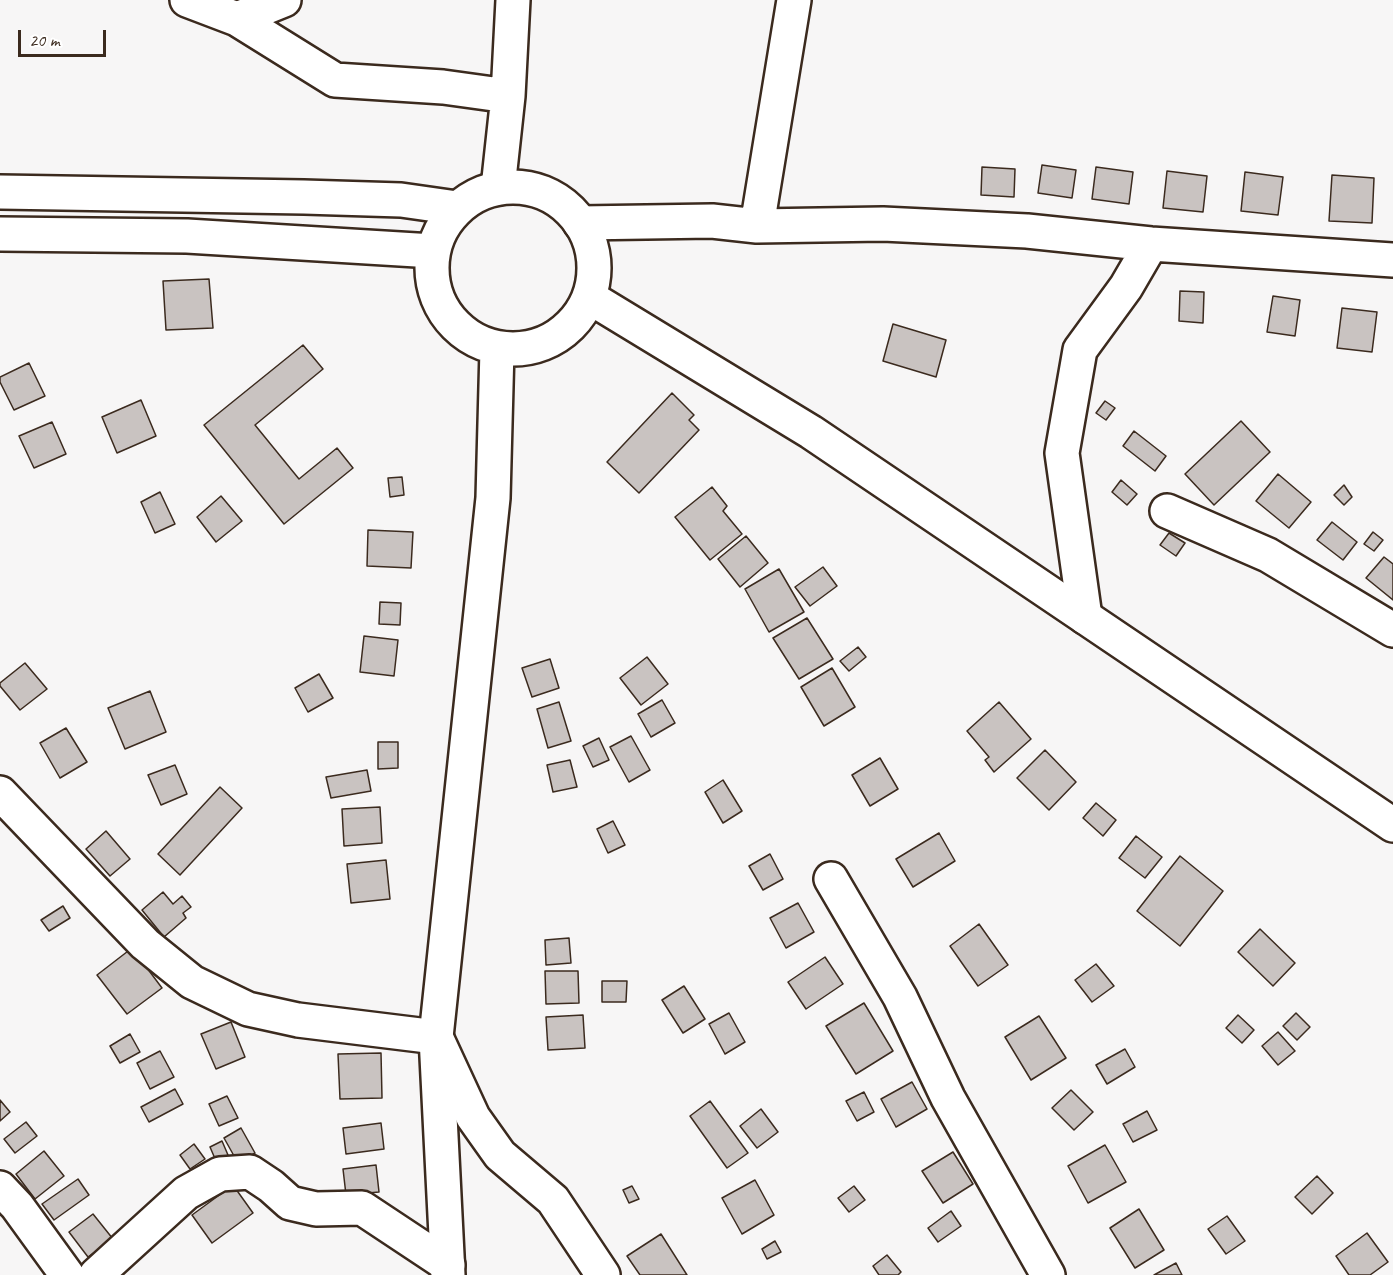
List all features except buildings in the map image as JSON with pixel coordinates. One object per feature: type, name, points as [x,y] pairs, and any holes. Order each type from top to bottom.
[{"type":"street","points":[[187,0],[237,19],[334,80],[442,87],[508,96]]},
{"type":"street","points":[[237,19],[284,0]]},
{"type":"street","points":[[498,188],[508,96],[513,0]]},
{"type":"street","points":[[757,226],[794,0]]},
{"type":"street","points":[[522,187],[545,193],[565,206],[580,223],[591,247],[594,272],[589,297],[575,321],[553,339],[526,349],[497,349],[474,340],[453,324],[439,302],[432,277],[433,251],[442,227],[457,208],[476,195],[498,188],[522,187]]},
{"type":"street","points":[[0,192],[379,199],[457,208]]},
{"type":"street","points":[[580,223],[712,220],[757,226],[883,224],[1027,231],[1151,244],[1393,260]]},
{"type":"street","points":[[0,234],[187,236],[433,251]]},
{"type":"street","points":[[1085,617],[1062,453],[1080,350],[1126,287],[1151,244]]},
{"type":"street","points":[[589,297],[811,432],[1393,825]]},
{"type":"street","points":[[448,1270],[436,1037],[493,498],[497,349]]},
{"type":"street","points":[[1167,511],[1268,555],[1393,630]]},
{"type":"street","points":[[0,793],[145,944],[192,982],[248,1009],[298,1020],[436,1037]]},
{"type":"street","points":[[831,879],[900,997],[948,1098],[1048,1275]]},
{"type":"street","points":[[436,1037],[473,1117],[500,1155],[553,1200],[603,1275]]},
{"type":"street","points":[[96,1275],[186,1193],[220,1174],[250,1172],[290,1203],[316,1209],[362,1208],[448,1270]]},
{"type":"street","points":[[0,1188],[17,1206],[67,1275]]}]
